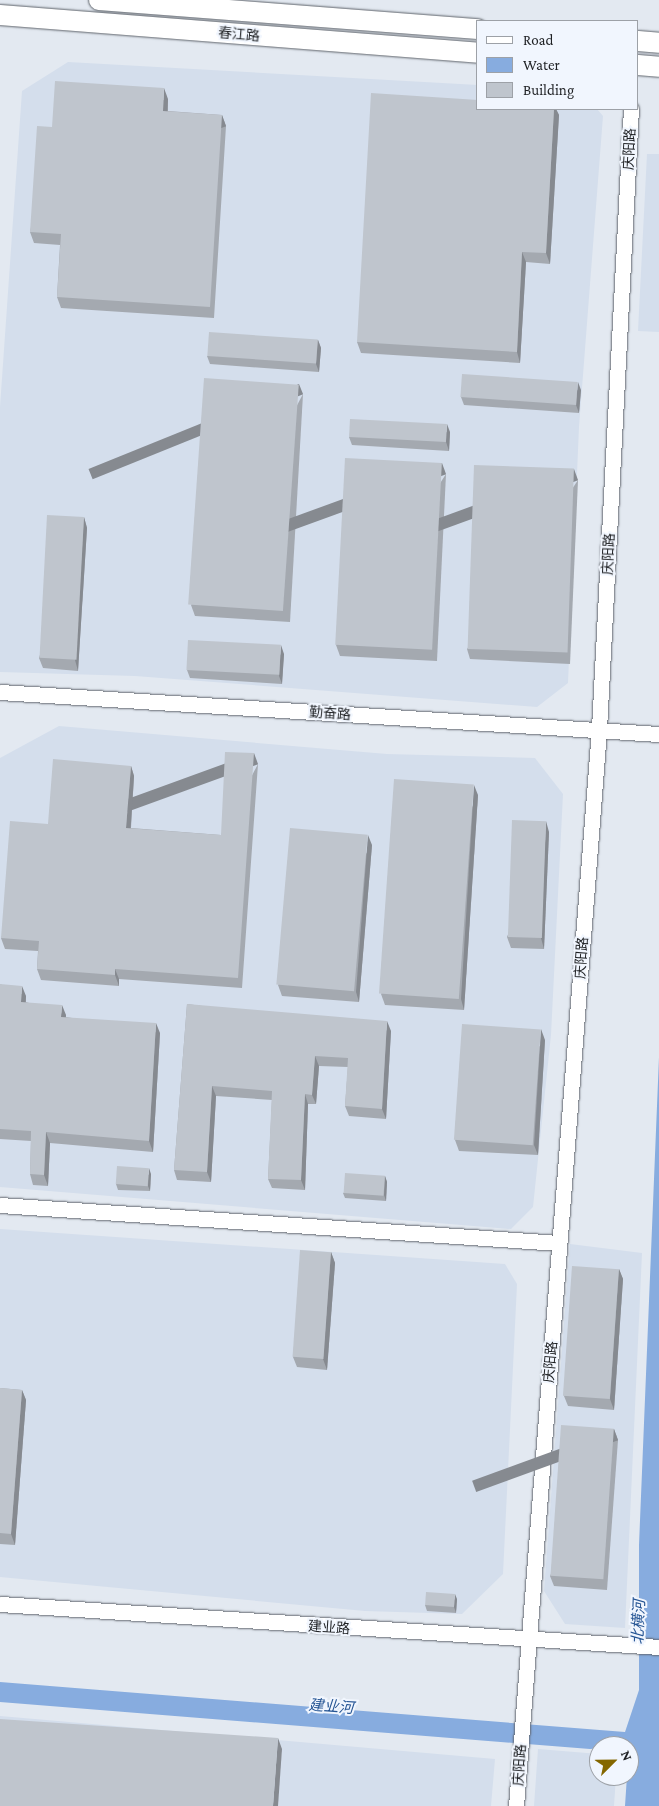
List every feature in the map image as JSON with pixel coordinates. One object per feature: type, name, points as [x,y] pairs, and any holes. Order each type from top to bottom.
[{"type":"main road","name":"春江路","points":[[98,0],[477,29]]},
{"type":"main road","name":"春江路","points":[[0,15],[477,53]]},
{"type":"main road","points":[[639,41],[659,42]]},
{"type":"main road","points":[[639,65],[659,67]]},
{"type":"street","name":"庆阳路","points":[[516,1806],[599,729],[632,110]]},
{"type":"street","name":"勤奋路","points":[[0,692],[656,734]]},
{"type":"street","points":[[0,1205],[559,1243]]},
{"type":"street","name":"建业路","points":[[0,1604],[618,1646],[659,1647]]},
{"type":"shaded area","points":[[68,62],[477,85],[477,110],[598,110],[603,116],[579,427],[568,683],[537,707],[135,676],[0,672],[0,407],[22,91]]},
{"type":"shaded area","points":[[647,154],[659,154],[659,332],[638,331]]},
{"type":"shaded area","points":[[59,726],[387,754],[535,758],[563,794],[551,1035],[533,1207],[511,1229],[0,1187],[0,758]]},
{"type":"shaded area","points":[[0,1229],[505,1264],[517,1284],[503,1574],[462,1614],[365,1611],[0,1577]]},
{"type":"shaded area","points":[[570,1244],[642,1253],[625,1628],[565,1624],[544,1591]]},
{"type":"shaded area","points":[[0,1716],[495,1759],[491,1806],[0,1806]]},
{"type":"shaded area","points":[[538,1749],[589,1753],[589,1786],[615,1786],[614,1806],[534,1806]]},
{"type":"water","name":"北横河","points":[[659,1057],[659,1806],[625,1806],[626,1786],[639,1786],[639,1736],[589,1736],[589,1749],[0,1702],[0,1682],[625,1732],[639,1690],[639,1545]]},
{"type":"building","points":[[55,81],[164,88],[163,111],[222,115],[210,307],[57,297],[61,234],[30,232],[37,126],[52,127]]},
{"type":"building","points":[[371,93],[477,100],[477,110],[554,110],[546,253],[522,252],[517,352],[357,342]]},
{"type":"building","points":[[209,332],[318,340],[316,364],[207,356]]},
{"type":"building","points":[[462,374],[578,382],[576,405],[460,397]]},
{"type":"building","points":[[204,378],[299,385],[283,611],[188,604]]},
{"type":"building","points":[[350,419],[447,424],[446,442],[349,437]]},
{"type":"building","points":[[345,458],[442,463],[432,650],[335,645]]},
{"type":"building","points":[[474,465],[574,468],[568,652],[468,649]]},
{"type":"building","points":[[47,515],[84,517],[76,660],[40,658]]},
{"type":"building","points":[[188,640],[281,645],[279,675],[186,670]]},
{"type":"building","points":[[225,752],[254,753],[238,978],[115,969],[115,975],[37,969],[39,941],[1,938],[10,821],[48,824],[53,759],[131,766],[126,828],[221,835]]},
{"type":"building","points":[[394,779],[474,785],[459,999],[379,993]]},
{"type":"building","points":[[512,820],[546,821],[542,938],[508,937]]},
{"type":"building","points":[[290,828],[368,835],[354,991],[276,984]]},
{"type":"building","points":[[0,984],[22,986],[21,1002],[62,1005],[61,1017],[156,1023],[149,1141],[46,1132],[44,1175],[30,1174],[31,1131],[0,1129]]},
{"type":"building","points":[[187,1004],[387,1021],[382,1109],[345,1106],[348,1058],[315,1056],[312,1095],[305,1094],[301,1180],[268,1179],[272,1091],[212,1086],[207,1172],[174,1170]]},
{"type":"building","points":[[462,1024],[541,1030],[533,1145],[454,1140]]},
{"type":"building","points":[[117,1166],[149,1168],[148,1186],[116,1184]]},
{"type":"building","points":[[345,1173],[385,1176],[384,1196],[344,1193]]},
{"type":"building","points":[[300,1250],[331,1252],[323,1359],[293,1357]]},
{"type":"building","points":[[572,1266],[619,1269],[610,1399],[563,1396]]},
{"type":"building","points":[[0,1388],[22,1390],[11,1534],[0,1533]]},
{"type":"building","points":[[561,1425],[614,1429],[603,1579],[550,1576]]},
{"type":"building","points":[[426,1592],[455,1594],[454,1607],[425,1605]]},
{"type":"building","points":[[0,1719],[278,1738],[273,1806],[0,1806]]},
{"type":"water label","name":"建业河","points":[[331,1707]]}]
